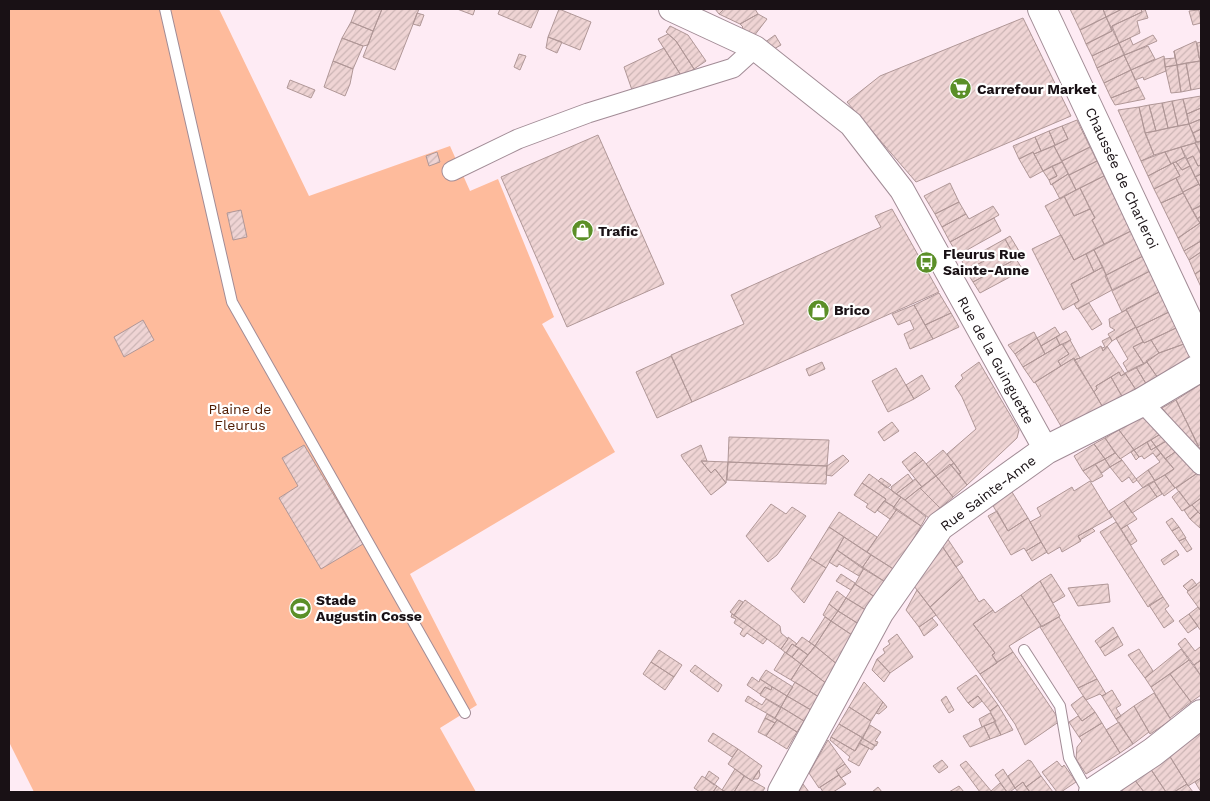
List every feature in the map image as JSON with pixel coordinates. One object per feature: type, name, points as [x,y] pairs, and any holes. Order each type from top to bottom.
[{"type":"main road","name":"Chaussée de Charleroi","points":[[1042,9],[1201,348]]},
{"type":"main road","name":"Rue Sainte-Anne","points":[[782,792],[879,613],[940,526],[1046,450],[1142,402],[1201,367]]},
{"type":"main road","points":[[1093,792],[1153,752],[1201,714]]},
{"type":"street","name":"Rue de la Guinguette","points":[[671,9],[755,48],[850,124],[902,190],[1046,450]]},
{"type":"street","points":[[452,172],[518,139],[588,113],[733,68],[755,48]]},
{"type":"street","points":[[1142,402],[1201,465]]},
{"type":"lane","points":[[165,9],[232,302],[465,713]]},
{"type":"lane","points":[[1024,650],[1060,706],[1069,758],[1088,792]]},
{"type":"green space","name":"Plaine de Fleurus","points":[[9,9],[219,9],[309,196],[450,146],[470,191],[498,179],[554,317],[542,324],[615,452],[410,574],[477,705],[440,728],[476,792],[34,792],[9,742]]},
{"type":"building","points":[[356,9],[382,9],[373,31],[351,22]]},
{"type":"building","points":[[382,9],[419,9],[395,70],[363,57]]},
{"type":"building","points":[[457,9],[475,9],[473,15]]},
{"type":"building","points":[[500,9],[539,9],[531,28],[498,14]]},
{"type":"building","points":[[559,9],[591,22],[580,50],[548,37]]},
{"type":"building","points":[[715,9],[724,9],[719,14]]},
{"type":"building","points":[[724,9],[755,9],[758,14],[740,24],[719,14]]},
{"type":"building","points":[[1070,9],[1103,9],[1106,17],[1080,30]]},
{"type":"building","points":[[1103,9],[1122,9],[1106,17]]},
{"type":"building","points":[[1122,9],[1141,9],[1142,12],[1112,26],[1112,29],[1106,17]]},
{"type":"building","points":[[1141,9],[1145,9],[1148,18],[1137,21],[1140,33],[1119,43],[1112,26],[1142,12]]},
{"type":"building","points":[[1199,10],[1201,23],[1193,25],[1189,11]]},
{"type":"building","points":[[417,13],[424,15],[420,26],[413,24]]},
{"type":"building","points":[[758,14],[767,19],[754,36],[742,28],[740,24]]},
{"type":"building","points":[[1106,17],[1112,31],[1086,44],[1080,30]]},
{"type":"building","name":"Carrefour Market","points":[[1023,18],[1071,116],[916,182],[847,102],[880,76]]},
{"type":"building","points":[[351,22],[373,31],[368,45],[363,46],[342,38]]},
{"type":"building","points":[[670,26],[688,35],[706,61],[694,69],[676,41],[666,32]]},
{"type":"building","points":[[1112,29],[1119,43],[1092,56],[1086,44],[1112,31]]},
{"type":"building","points":[[668,34],[676,41],[694,69],[682,77],[658,39]]},
{"type":"building","points":[[775,35],[781,45],[772,50],[764,43]]},
{"type":"building","points":[[1153,35],[1157,41],[1125,55],[1119,43],[1130,38],[1133,45]]},
{"type":"building","points":[[548,37],[562,42],[557,53],[546,48]]},
{"type":"building","points":[[342,38],[363,46],[353,69],[333,61]]},
{"type":"building","points":[[1196,41],[1200,61],[1177,65],[1174,51]]},
{"type":"building","points":[[1201,42],[1201,58],[1199,58],[1197,43]]},
{"type":"building","points":[[1119,43],[1124,55],[1097,68],[1092,56]]},
{"type":"building","points":[[1148,46],[1155,59],[1131,70],[1124,55]]},
{"type":"building","points":[[664,48],[682,77],[632,90],[624,67]]},
{"type":"building","points":[[1174,51],[1177,65],[1165,67],[1164,59],[1175,58]]},
{"type":"building","points":[[519,54],[526,56],[520,70],[514,67]]},
{"type":"building","points":[[1124,55],[1131,70],[1104,83],[1097,68]]},
{"type":"building","points":[[1164,56],[1166,71],[1144,80],[1143,77],[1135,80],[1131,70]]},
{"type":"building","points":[[333,61],[353,69],[345,96],[324,87]]},
{"type":"building","points":[[1200,61],[1201,88],[1191,90],[1186,63]]},
{"type":"building","points":[[1186,63],[1191,90],[1181,92],[1177,65]]},
{"type":"building","points":[[1177,65],[1181,92],[1171,93],[1165,67]]},
{"type":"building","points":[[1131,70],[1139,87],[1111,98],[1104,83]]},
{"type":"building","points":[[290,80],[315,90],[311,98],[287,88]]},
{"type":"building","points":[[1139,87],[1145,99],[1115,105],[1111,98]]},
{"type":"building","points":[[1201,96],[1201,108],[1187,114],[1183,99]]},
{"type":"building","points":[[1183,99],[1189,124],[1178,126],[1172,101]]},
{"type":"building","points":[[1172,101],[1178,126],[1168,128],[1162,103]]},
{"type":"building","points":[[1162,103],[1168,128],[1156,131],[1149,105]]},
{"type":"building","points":[[1149,105],[1156,131],[1145,133],[1139,107]]},
{"type":"building","points":[[1139,107],[1145,132],[1154,155],[1141,161],[1118,110]]},
{"type":"building","points":[[1201,108],[1201,119],[1189,124],[1187,114]]},
{"type":"building","points":[[1201,119],[1201,129],[1193,133],[1189,124]]},
{"type":"building","points":[[1077,120],[1090,147],[1062,161],[1054,146],[1068,139],[1062,126]]},
{"type":"building","points":[[1189,124],[1195,143],[1154,155],[1145,133]]},
{"type":"building","points":[[1062,126],[1068,139],[1055,145],[1049,131]]},
{"type":"building","points":[[1201,129],[1201,141],[1197,143],[1193,133]]},
{"type":"building","points":[[1049,131],[1055,145],[1041,151],[1035,137]]},
{"type":"building","name":"Trafic","points":[[598,135],[664,284],[567,327],[501,177]]},
{"type":"building","points":[[1035,137],[1041,151],[1034,154],[1033,152],[1019,159],[1013,146]]},
{"type":"building","points":[[1201,141],[1201,152],[1200,152],[1195,142]]},
{"type":"building","points":[[1195,143],[1201,155],[1201,165],[1198,166],[1193,156],[1187,159],[1181,147]]},
{"type":"building","points":[[1054,146],[1062,162],[1043,171],[1034,154]]},
{"type":"building","points":[[1090,147],[1097,161],[1069,175],[1062,161]]},
{"type":"building","points":[[1181,147],[1185,157],[1171,164],[1165,152]]},
{"type":"building","points":[[437,152],[440,162],[429,166],[426,156]]},
{"type":"building","points":[[1033,152],[1043,171],[1030,178],[1019,159]]},
{"type":"building","points":[[1165,152],[1171,164],[1148,176],[1141,161]]},
{"type":"building","points":[[1193,156],[1198,166],[1201,165],[1201,174],[1195,177],[1187,159]]},
{"type":"building","points":[[1185,157],[1190,166],[1182,170],[1176,162]]},
{"type":"building","points":[[1097,161],[1104,176],[1076,190],[1069,175]]},
{"type":"building","points":[[1062,162],[1068,174],[1051,185],[1049,180],[1057,176],[1052,166]]},
{"type":"building","points":[[1176,162],[1182,170],[1190,166],[1199,184],[1183,192],[1176,178],[1180,176],[1173,163]]},
{"type":"building","points":[[1173,163],[1180,176],[1154,189],[1148,176]]},
{"type":"building","points":[[1052,166],[1057,176],[1049,180],[1043,171]]},
{"type":"building","points":[[1068,174],[1076,190],[1060,199],[1052,184]]},
{"type":"building","points":[[1201,174],[1201,186],[1200,186],[1195,177]]},
{"type":"building","points":[[1104,176],[1131,231],[1104,244],[1092,220],[1095,218],[1080,188]]},
{"type":"building","points":[[1176,178],[1183,193],[1161,203],[1154,189]]},
{"type":"building","points":[[950,183],[959,202],[935,214],[924,196]]},
{"type":"building","points":[[1199,184],[1201,188],[1201,205],[1192,210],[1183,192]]},
{"type":"building","points":[[1080,188],[1090,209],[1074,216],[1064,196]]},
{"type":"building","points":[[1183,193],[1200,223],[1178,238],[1161,203]]},
{"type":"building","points":[[1064,196],[1074,216],[1090,209],[1095,218],[1092,220],[1104,244],[1074,260],[1045,206]]},
{"type":"building","points":[[959,202],[966,214],[942,227],[935,214]]},
{"type":"building","points":[[993,206],[999,215],[950,242],[942,227],[966,214],[969,219]]},
{"type":"building","points":[[1201,206],[1201,216],[1197,219],[1192,210]]},
{"type":"building","name":"Brico","points":[[892,209],[939,292],[692,402],[671,355],[744,324],[731,295],[881,227],[875,216]]},
{"type":"building","points":[[241,210],[247,237],[233,240],[227,213]]},
{"type":"building","points":[[1201,216],[1201,241],[1184,251],[1178,238],[1200,223],[1197,219]]},
{"type":"building","points":[[994,218],[1001,231],[958,255],[950,242]]},
{"type":"building","points":[[1131,231],[1143,256],[1106,275],[1094,250]]},
{"type":"building","points":[[1061,235],[1074,260],[1086,254],[1094,272],[1071,284],[1079,301],[1063,310],[1032,249]]},
{"type":"building","points":[[1010,236],[1022,256],[1016,259],[1005,239]]},
{"type":"building","points":[[1005,239],[1016,259],[973,282],[966,271],[989,258],[985,250]]},
{"type":"building","points":[[1201,241],[1201,252],[1189,260],[1184,251]]},
{"type":"building","points":[[985,250],[989,258],[966,271],[962,261]]},
{"type":"building","points":[[1094,250],[1103,267],[1094,272],[1086,254]]},
{"type":"building","points":[[1201,252],[1201,270],[1195,274],[1189,260]]},
{"type":"building","points":[[1143,256],[1150,271],[1112,290],[1105,276]]},
{"type":"building","points":[[1016,259],[1023,270],[980,293],[973,282]]},
{"type":"building","points":[[1103,267],[1112,290],[1077,309],[1074,304],[1079,301],[1071,284]]},
{"type":"building","points":[[1201,270],[1201,287],[1195,274]]},
{"type":"building","points":[[1150,271],[1159,292],[1122,312],[1112,291]]},
{"type":"building","points":[[1159,292],[1169,312],[1136,328],[1126,309]]},
{"type":"building","points":[[939,293],[951,313],[925,325],[914,305]]},
{"type":"building","points":[[1089,303],[1102,324],[1092,330],[1078,309]]},
{"type":"building","points":[[914,305],[933,339],[910,349],[904,334],[914,329],[910,320],[898,325],[892,314]]},
{"type":"building","points":[[1126,310],[1136,327],[1112,341],[1108,334],[1115,330],[1110,327],[1109,319]]},
{"type":"building","points":[[1169,312],[1176,328],[1144,343],[1136,328]]},
{"type":"building","points":[[951,313],[959,327],[933,339],[925,325]]},
{"type":"building","points":[[143,320],[154,340],[124,357],[114,337]]},
{"type":"building","points":[[1055,327],[1060,335],[1041,346],[1037,338]]},
{"type":"building","points":[[1136,327],[1143,342],[1133,347],[1144,364],[1128,372],[1123,363],[1128,359],[1116,338]]},
{"type":"building","points":[[1176,328],[1184,344],[1159,353],[1151,340]]},
{"type":"building","points":[[1066,331],[1071,340],[1060,345],[1056,337]]},
{"type":"building","points":[[1034,332],[1037,338],[1015,354],[1008,345]]},
{"type":"building","points":[[1056,337],[1060,345],[1045,354],[1041,346]]},
{"type":"building","points":[[1110,337],[1112,341],[1103,351],[1102,348],[1105,347],[1102,341]]},
{"type":"building","points":[[1037,338],[1045,354],[1023,367],[1015,354]]},
{"type":"building","points":[[1070,340],[1080,358],[1074,360],[1074,358],[1061,366],[1058,361],[1069,354],[1063,345]]},
{"type":"building","points":[[1151,340],[1159,353],[1144,364],[1133,347]]},
{"type":"building","points":[[1062,344],[1069,354],[1058,361],[1061,366],[1034,383],[1023,367]]},
{"type":"building","points":[[1184,344],[1192,360],[1160,381],[1146,361],[1159,353]]},
{"type":"building","points":[[1101,346],[1103,351],[1107,346],[1125,374],[1121,376],[1119,372],[1096,386],[1097,389],[1094,392],[1074,360]]},
{"type":"building","points":[[671,356],[692,402],[657,418],[636,372]]},
{"type":"building","points":[[1074,358],[1105,411],[1065,433],[1035,382]]},
{"type":"building","points":[[822,362],[825,369],[809,376],[806,369]]},
{"type":"building","points":[[979,362],[1019,430],[1017,438],[967,485],[947,454],[976,429],[955,386],[963,378],[961,375]]},
{"type":"building","points":[[1147,362],[1160,381],[1148,387],[1136,367]]},
{"type":"building","points":[[1136,367],[1148,387],[1138,393],[1125,373]]},
{"type":"building","points":[[896,368],[914,399],[888,412],[872,381]]},
{"type":"building","points":[[1119,372],[1121,376],[1125,373],[1138,393],[1124,400],[1111,377]]},
{"type":"building","points":[[922,375],[930,389],[914,399],[906,385]]},
{"type":"building","points":[[1111,377],[1124,400],[1105,411],[1094,392],[1097,389],[1096,386]]},
{"type":"building","points":[[1201,384],[1201,444],[1198,446],[1176,400]]},
{"type":"building","points":[[1176,400],[1201,451],[1201,455],[1162,408]]},
{"type":"building","points":[[1144,416],[1162,433],[1134,450],[1119,430]]},
{"type":"building","points":[[892,422],[899,431],[884,441],[878,432]]},
{"type":"building","points":[[1119,430],[1134,450],[1120,459],[1105,438]]},
{"type":"building","points":[[1162,433],[1168,440],[1156,447],[1151,440]]},
{"type":"building","points":[[729,437],[829,440],[827,466],[728,462]]},
{"type":"building","points":[[1105,438],[1115,453],[1105,459],[1094,444]]},
{"type":"building","points":[[1151,440],[1156,447],[1151,450],[1147,442]]},
{"type":"building","points":[[1168,440],[1178,450],[1165,459],[1156,447]]},
{"type":"building","points":[[1147,442],[1151,450],[1156,447],[1161,453],[1156,457],[1153,453],[1144,459],[1142,456],[1139,457],[1134,450]]},
{"type":"building","points":[[1094,444],[1105,459],[1083,471],[1074,456]]},
{"type":"building","points":[[304,445],[363,544],[321,569],[279,498],[298,486],[282,458]]},
{"type":"building","points":[[701,445],[707,461],[701,461],[711,473],[715,469],[726,483],[711,495],[681,455]]},
{"type":"building","points":[[943,450],[954,463],[936,476],[926,464]]},
{"type":"building","points":[[1134,450],[1139,457],[1136,460],[1131,452]]},
{"type":"building","points":[[1178,450],[1199,472],[1175,488],[1165,475],[1174,469],[1165,459]]},
{"type":"building","points":[[915,452],[923,460],[909,471],[902,462]]},
{"type":"building","points":[[1115,453],[1122,460],[1110,467],[1105,459]]},
{"type":"building","points":[[1161,453],[1174,469],[1155,481],[1148,470],[1160,462],[1156,457]]},
{"type":"building","points":[[843,455],[849,461],[832,476],[826,475],[827,466]]},
{"type":"building","points":[[1105,459],[1110,467],[1102,473],[1095,464]]},
{"type":"building","points":[[923,460],[936,476],[922,487],[909,471]]},
{"type":"building","points":[[1122,460],[1137,480],[1133,483],[1129,477],[1122,482],[1110,467]]},
{"type":"building","points":[[701,461],[728,462],[726,483],[715,469],[711,473]]},
{"type":"building","points":[[728,462],[827,466],[826,484],[727,480]]},
{"type":"building","points":[[954,463],[961,473],[959,474],[951,465]]},
{"type":"building","points":[[950,464],[967,485],[953,497],[936,476]]},
{"type":"building","points":[[1095,464],[1103,476],[1092,482],[1083,471]]},
{"type":"building","points":[[1148,470],[1155,481],[1143,488],[1136,479]]},
{"type":"building","points":[[1199,472],[1201,474],[1201,498],[1190,506],[1176,488]]},
{"type":"building","points":[[869,474],[901,497],[894,507],[885,501],[886,499],[862,483]]},
{"type":"building","points":[[908,474],[913,481],[896,494],[892,491],[891,487]]},
{"type":"building","points":[[1165,475],[1175,488],[1164,496],[1154,481]]},
{"type":"building","points":[[936,476],[953,497],[940,508],[920,488]]},
{"type":"building","points":[[881,478],[891,485],[887,488],[878,481]]},
{"type":"building","points":[[915,479],[922,487],[905,500],[896,494]]},
{"type":"building","points":[[1090,481],[1112,517],[1078,536],[1081,541],[1062,552],[1060,547],[1048,554],[1030,522],[1041,516],[1037,508],[1072,487],[1074,491]]},
{"type":"building","points":[[1154,481],[1162,494],[1157,497],[1148,484]]},
{"type":"building","points":[[862,483],[886,499],[875,513],[866,507],[868,504],[854,495]]},
{"type":"building","points":[[1148,484],[1157,497],[1132,513],[1124,501]]},
{"type":"building","points":[[920,488],[940,508],[929,518],[905,500]]},
{"type":"building","points":[[1179,491],[1190,506],[1182,511],[1172,497]]},
{"type":"building","points":[[1012,492],[1028,518],[1008,531],[992,504]]},
{"type":"building","points":[[901,497],[926,517],[921,526],[893,508]]},
{"type":"building","points":[[1201,498],[1201,515],[1192,505]]},
{"type":"building","points":[[884,501],[897,509],[890,519],[877,510]]},
{"type":"building","points":[[1124,501],[1137,519],[1121,529],[1109,511]]},
{"type":"building","points":[[771,504],[786,514],[792,507],[806,516],[777,555],[768,562],[746,536]]},
{"type":"building","points":[[1192,505],[1198,512],[1190,519],[1184,510]]},
{"type":"building","points":[[897,509],[921,526],[895,570],[867,552]]},
{"type":"building","points":[[997,511],[1008,531],[1028,518],[1041,542],[1026,551],[1024,548],[1011,555],[988,516]]},
{"type":"building","points":[[839,512],[877,537],[867,552],[829,527]]},
{"type":"building","points":[[1198,512],[1201,515],[1200,528],[1190,519]]},
{"type":"building","points":[[1172,518],[1179,527],[1172,531],[1166,522]]},
{"type":"building","points":[[1116,522],[1163,597],[1148,607],[1100,532]]},
{"type":"building","points":[[1127,525],[1137,541],[1131,545],[1121,529]]},
{"type":"building","points":[[829,527],[844,537],[826,568],[810,558]]},
{"type":"building","points":[[1179,527],[1186,538],[1179,541],[1172,531]]},
{"type":"building","points":[[1092,528],[1095,531],[1080,540],[1078,536]]},
{"type":"building","points":[[844,537],[871,555],[862,568],[837,550]]},
{"type":"building","points":[[947,538],[963,562],[956,567],[940,543]]},
{"type":"building","points":[[1185,538],[1192,549],[1187,552],[1179,541]]},
{"type":"building","points":[[1041,542],[1047,552],[1032,561],[1026,551]]},
{"type":"building","points":[[940,543],[963,577],[930,607],[914,586]]},
{"type":"building","points":[[837,550],[864,568],[859,576],[839,564],[837,567],[829,562]]},
{"type":"building","points":[[1176,550],[1179,555],[1164,565],[1161,560]]},
{"type":"building","points":[[871,555],[895,570],[887,583],[862,568]]},
{"type":"building","points":[[810,558],[826,568],[804,603],[791,589]]},
{"type":"building","points":[[864,568],[887,583],[878,599],[855,584]]},
{"type":"building","points":[[841,574],[855,583],[851,590],[836,581]]},
{"type":"building","points":[[1051,574],[1065,596],[1053,603],[1040,581]]},
{"type":"building","points":[[963,577],[979,602],[984,599],[993,610],[973,624],[995,653],[992,655],[997,663],[980,674],[930,607]]},
{"type":"building","points":[[1192,579],[1197,585],[1188,591],[1183,586]]},
{"type":"building","points":[[1040,581],[1060,616],[1042,627],[1021,595]]},
{"type":"building","points":[[1201,581],[1201,611],[1187,592]]},
{"type":"building","points":[[855,584],[878,599],[869,612],[846,598]]},
{"type":"building","points":[[1108,584],[1110,602],[1078,606],[1068,588]]},
{"type":"building","points":[[917,590],[936,615],[919,627],[906,610]]},
{"type":"building","points":[[837,591],[846,598],[838,611],[829,604]]},
{"type":"building","points":[[1021,595],[1041,626],[1009,646],[1013,652],[997,662],[992,655],[995,653],[973,624],[993,610],[995,613]]},
{"type":"building","points":[[1163,597],[1169,606],[1165,609],[1174,621],[1164,628],[1149,605]]},
{"type":"building","points":[[846,598],[869,612],[862,626],[838,611]]},
{"type":"building","points":[[739,600],[743,602],[734,615],[730,612]]},
{"type":"building","points":[[745,600],[780,626],[781,633],[788,639],[781,649],[734,615]]},
{"type":"building","points":[[829,604],[838,611],[831,621],[823,615]]},
{"type":"building","points":[[1198,607],[1201,611],[1201,631],[1189,614]]},
{"type":"building","points":[[838,611],[862,626],[855,637],[831,621]]},
{"type":"building","points":[[732,614],[767,639],[763,644],[747,633],[744,637],[740,634],[743,629],[734,623],[736,619],[731,617]]},
{"type":"building","points":[[1189,614],[1198,626],[1188,633],[1179,621]]},
{"type":"building","points":[[825,617],[831,621],[815,646],[809,642]]},
{"type":"building","points":[[1059,617],[1097,679],[1078,688],[1040,627]]},
{"type":"building","points":[[932,618],[938,625],[924,636],[919,627]]},
{"type":"building","points":[[831,621],[855,637],[838,665],[815,646]]},
{"type":"building","points":[[1113,627],[1118,636],[1100,648],[1095,641]]},
{"type":"building","points":[[897,634],[913,657],[890,673],[877,659],[885,653],[883,649],[890,644],[888,641]]},
{"type":"building","points":[[1118,636],[1123,645],[1105,656],[1100,648]]},
{"type":"building","points":[[788,637],[797,644],[795,646],[792,644],[786,653],[781,649]]},
{"type":"building","points":[[802,637],[815,646],[808,655],[795,646]]},
{"type":"building","points":[[1185,638],[1195,651],[1200,647],[1201,649],[1201,660],[1194,665],[1178,644]]},
{"type":"building","points":[[792,644],[799,648],[792,657],[786,653]]},
{"type":"building","points":[[815,646],[838,665],[827,684],[801,664]]},
{"type":"building","points":[[799,648],[808,655],[801,664],[792,657]]},
{"type":"building","points":[[1139,649],[1153,671],[1145,678],[1128,655]]},
{"type":"building","points":[[1181,649],[1189,660],[1151,687],[1145,678]]},
{"type":"building","points":[[659,650],[682,665],[674,677],[651,662]]},
{"type":"building","points":[[785,652],[801,664],[791,680],[774,670]]},
{"type":"building","points":[[1013,652],[1060,721],[1025,745],[1015,724],[980,674]]},
{"type":"building","points":[[877,659],[890,673],[884,682],[872,670]]},
{"type":"building","points":[[1189,660],[1201,676],[1201,695],[1191,702],[1170,674]]},
{"type":"building","points":[[1201,660],[1201,676],[1194,665]]},
{"type":"building","points":[[651,662],[674,677],[665,690],[643,674]]},
{"type":"building","points":[[801,664],[827,684],[819,697],[791,680]]},
{"type":"building","points":[[695,665],[722,685],[718,692],[690,671]]},
{"type":"building","points":[[766,670],[793,687],[787,696],[760,679]]},
{"type":"building","points":[[1170,674],[1191,702],[1170,718],[1151,687]]},
{"type":"building","points":[[976,675],[998,705],[990,711],[978,696],[968,703],[957,688]]},
{"type":"building","points":[[752,677],[759,682],[760,679],[772,687],[771,690],[765,687],[760,694],[747,685]]},
{"type":"building","points":[[1097,679],[1106,694],[1102,696],[1100,694],[1086,700],[1078,688]]},
{"type":"building","points":[[795,682],[819,697],[811,710],[787,696]]},
{"type":"building","points":[[864,682],[883,702],[871,721],[849,707]]},
{"type":"building","points":[[765,687],[771,690],[772,687],[787,696],[781,707],[760,695]]},
{"type":"building","points":[[1112,690],[1121,705],[1116,708],[1121,716],[1116,719],[1102,696]]},
{"type":"building","points":[[1154,693],[1171,720],[1150,734],[1134,706]]},
{"type":"building","points":[[748,696],[762,705],[766,699],[781,708],[775,718],[745,701]]},
{"type":"building","points":[[787,696],[811,710],[804,721],[781,707]]},
{"type":"building","points":[[946,696],[954,710],[949,713],[941,700]]},
{"type":"building","points":[[978,696],[982,701],[973,708],[968,703]]},
{"type":"building","points":[[1083,696],[1095,712],[1082,721],[1071,705]]},
{"type":"building","points":[[883,702],[887,707],[879,714],[876,713]]},
{"type":"building","points":[[998,705],[1013,730],[1001,735],[990,711]]},
{"type":"building","points":[[1134,706],[1149,732],[1133,744],[1116,719]]},
{"type":"building","points":[[781,707],[804,721],[797,732],[775,718]]},
{"type":"building","points":[[849,707],[871,721],[863,738],[839,724]]},
{"type":"building","points":[[1095,712],[1102,723],[1079,737],[1069,722],[1078,716],[1082,721]]},
{"type":"building","points":[[990,713],[996,721],[982,727],[979,719]]},
{"type":"building","points":[[767,714],[777,720],[775,723],[765,718]]},
{"type":"building","points":[[765,718],[775,723],[766,736],[758,732]]},
{"type":"building","points":[[777,720],[797,732],[787,749],[766,736]]},
{"type":"building","points":[[994,722],[1001,735],[990,739],[984,726]]},
{"type":"building","points":[[1119,722],[1133,744],[1120,753],[1106,730]]},
{"type":"building","points":[[1102,723],[1120,753],[1086,774],[1076,759],[1077,747],[1082,741],[1079,737]]},
{"type":"building","points":[[839,724],[863,738],[855,751],[831,737]]},
{"type":"building","points":[[870,725],[881,732],[875,741],[878,742],[876,746],[862,738]]},
{"type":"building","points":[[984,726],[990,739],[970,747],[963,736]]},
{"type":"building","points":[[713,733],[738,749],[732,757],[708,741]]},
{"type":"building","points":[[1201,733],[1201,778],[1188,786],[1169,755]]},
{"type":"building","points":[[831,737],[855,751],[859,743],[869,748],[859,766],[848,760],[850,757],[830,740]]},
{"type":"building","points":[[862,738],[875,746],[872,750],[859,743]]},
{"type":"building","points":[[828,740],[845,764],[836,770],[839,775],[819,788],[809,773]]},
{"type":"building","points":[[738,749],[762,766],[752,781],[728,764]]},
{"type":"building","points":[[1169,755],[1187,784],[1174,792],[1166,792],[1150,768]]},
{"type":"building","points":[[942,760],[948,767],[939,773],[933,766]]},
{"type":"building","points":[[1028,760],[1031,761],[1041,776],[1026,787],[1023,782],[1015,788],[1008,776]]},
{"type":"building","points":[[966,761],[992,792],[980,792],[960,765]]},
{"type":"building","points":[[1057,761],[1062,767],[1064,765],[1076,782],[1061,792],[1057,792],[1042,772]]},
{"type":"building","points":[[845,764],[851,772],[841,778],[836,770]]},
{"type":"building","points":[[1150,768],[1166,792],[1144,792],[1134,779]]},
{"type":"building","points":[[735,769],[744,776],[734,792],[722,790]]},
{"type":"building","points":[[1003,769],[1015,788],[1010,792],[1007,792],[995,775]]},
{"type":"building","points":[[759,770],[760,775],[758,779],[753,779]]},
{"type":"building","points":[[709,771],[719,778],[714,785],[705,778]]},
{"type":"building","points":[[839,775],[846,784],[833,792],[823,792],[820,787]]},
{"type":"building","points":[[702,776],[717,786],[713,792],[700,792],[694,788]]},
{"type":"building","points":[[744,776],[765,788],[762,792],[734,792]]},
{"type":"building","points":[[1041,776],[1053,792],[1030,792],[1026,787]]},
{"type":"building","points":[[1201,778],[1201,792],[1195,782]]},
{"type":"building","points":[[1134,779],[1144,792],[1123,792],[1121,788]]},
{"type":"building","points":[[1023,782],[1030,792],[1018,792],[1015,788]]},
{"type":"building","points":[[1000,783],[1007,792],[991,792],[991,791]]},
{"type":"building","points":[[803,784],[809,792],[798,792]]},
{"type":"building","points":[[1187,784],[1193,792],[1174,792]]},
{"type":"building","points":[[717,786],[722,790],[726,792],[713,792]]},
{"type":"building","points":[[959,786],[964,792],[949,792]]},
{"type":"building","points":[[878,787],[882,792],[872,792]]},
{"type":"place","name":"Carrefour Market","points":[[961,89]]},
{"type":"place","name":"Trafic","points":[[582,231]]},
{"type":"place","name":"Fleurus Rue Sainte-Anne","points":[[927,262]]},
{"type":"place","name":"Brico","points":[[818,310]]},
{"type":"place","name":"Stade Augustin Cosse","points":[[300,608]]}]
